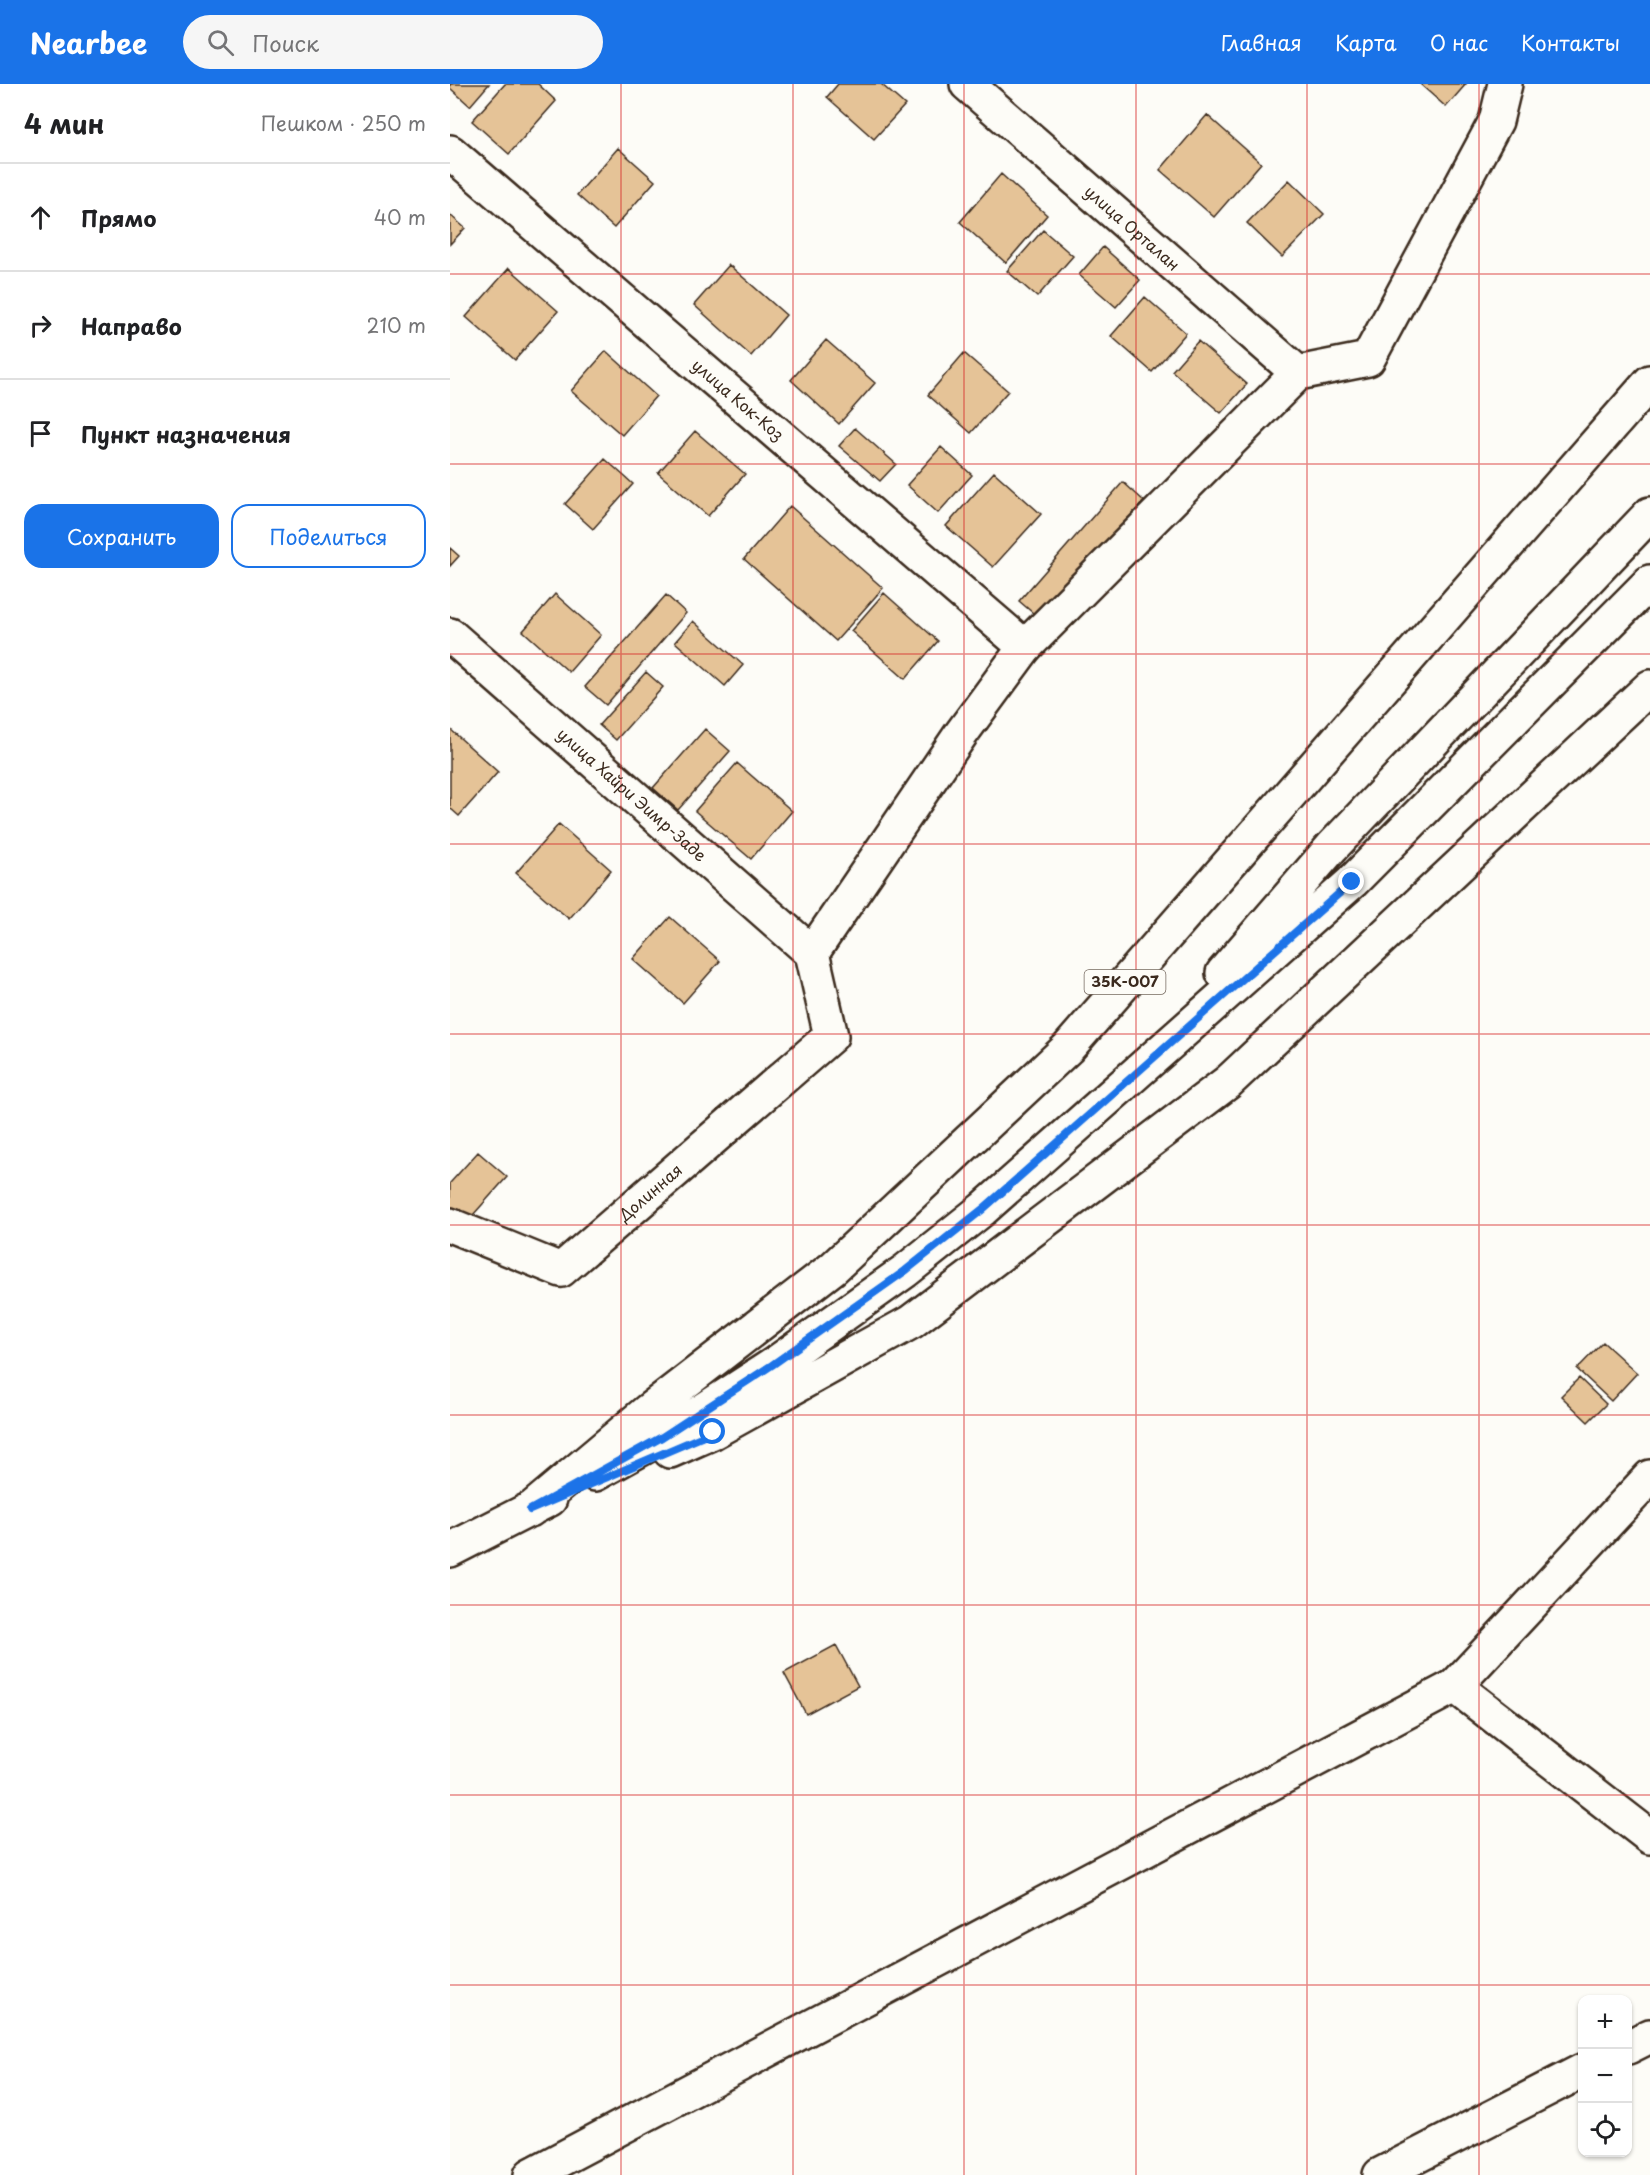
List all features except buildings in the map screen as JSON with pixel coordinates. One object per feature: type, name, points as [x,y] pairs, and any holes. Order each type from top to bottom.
[{"type":"main road","name":"улица Орталан","points":[[967,84],[1298,374]]},
{"type":"main road","points":[[812,953],[961,734],[1025,647],[1298,374],[1368,359],[1496,121],[1505,84]]},
{"type":"main road","name":"улица Кок-Коз","points":[[450,152],[1025,647]]},
{"type":"main road","name":"35К-007","points":[[530,1510],[649,1410],[833,1268],[1068,1048],[1650,382]]},
{"type":"main road","name":"35К-007","points":[[1146,1063],[1332,847],[1650,514]]},
{"type":"main road","name":"35К-007","points":[[450,1550],[530,1510],[662,1437],[772,1365],[905,1271],[983,1209],[1352,882],[1650,582]]},
{"type":"main road","name":"улица Хайри Эимр-Заде","points":[[450,635],[812,953]]},
{"type":"main road","name":"35К-007","points":[[530,1510],[713,1432],[911,1322],[1228,1082],[1650,687]]},
{"type":"main road","name":"Долинная","points":[[450,1225],[561,1270],[831,1036],[812,953]]},
{"type":"main road","points":[[531,2175],[1455,1686],[1650,1477]]},
{"type":"main road","points":[[1455,1686],[1650,1837]]},
{"type":"main road","points":[[1632,2046],[1650,2036]]},
{"type":"main road","points":[[1380,2175],[1578,2073]]},
{"type":"route","points":[[713,1432],[530,1510],[662,1437],[772,1365],[905,1271],[983,1209],[1352,882]]}]
